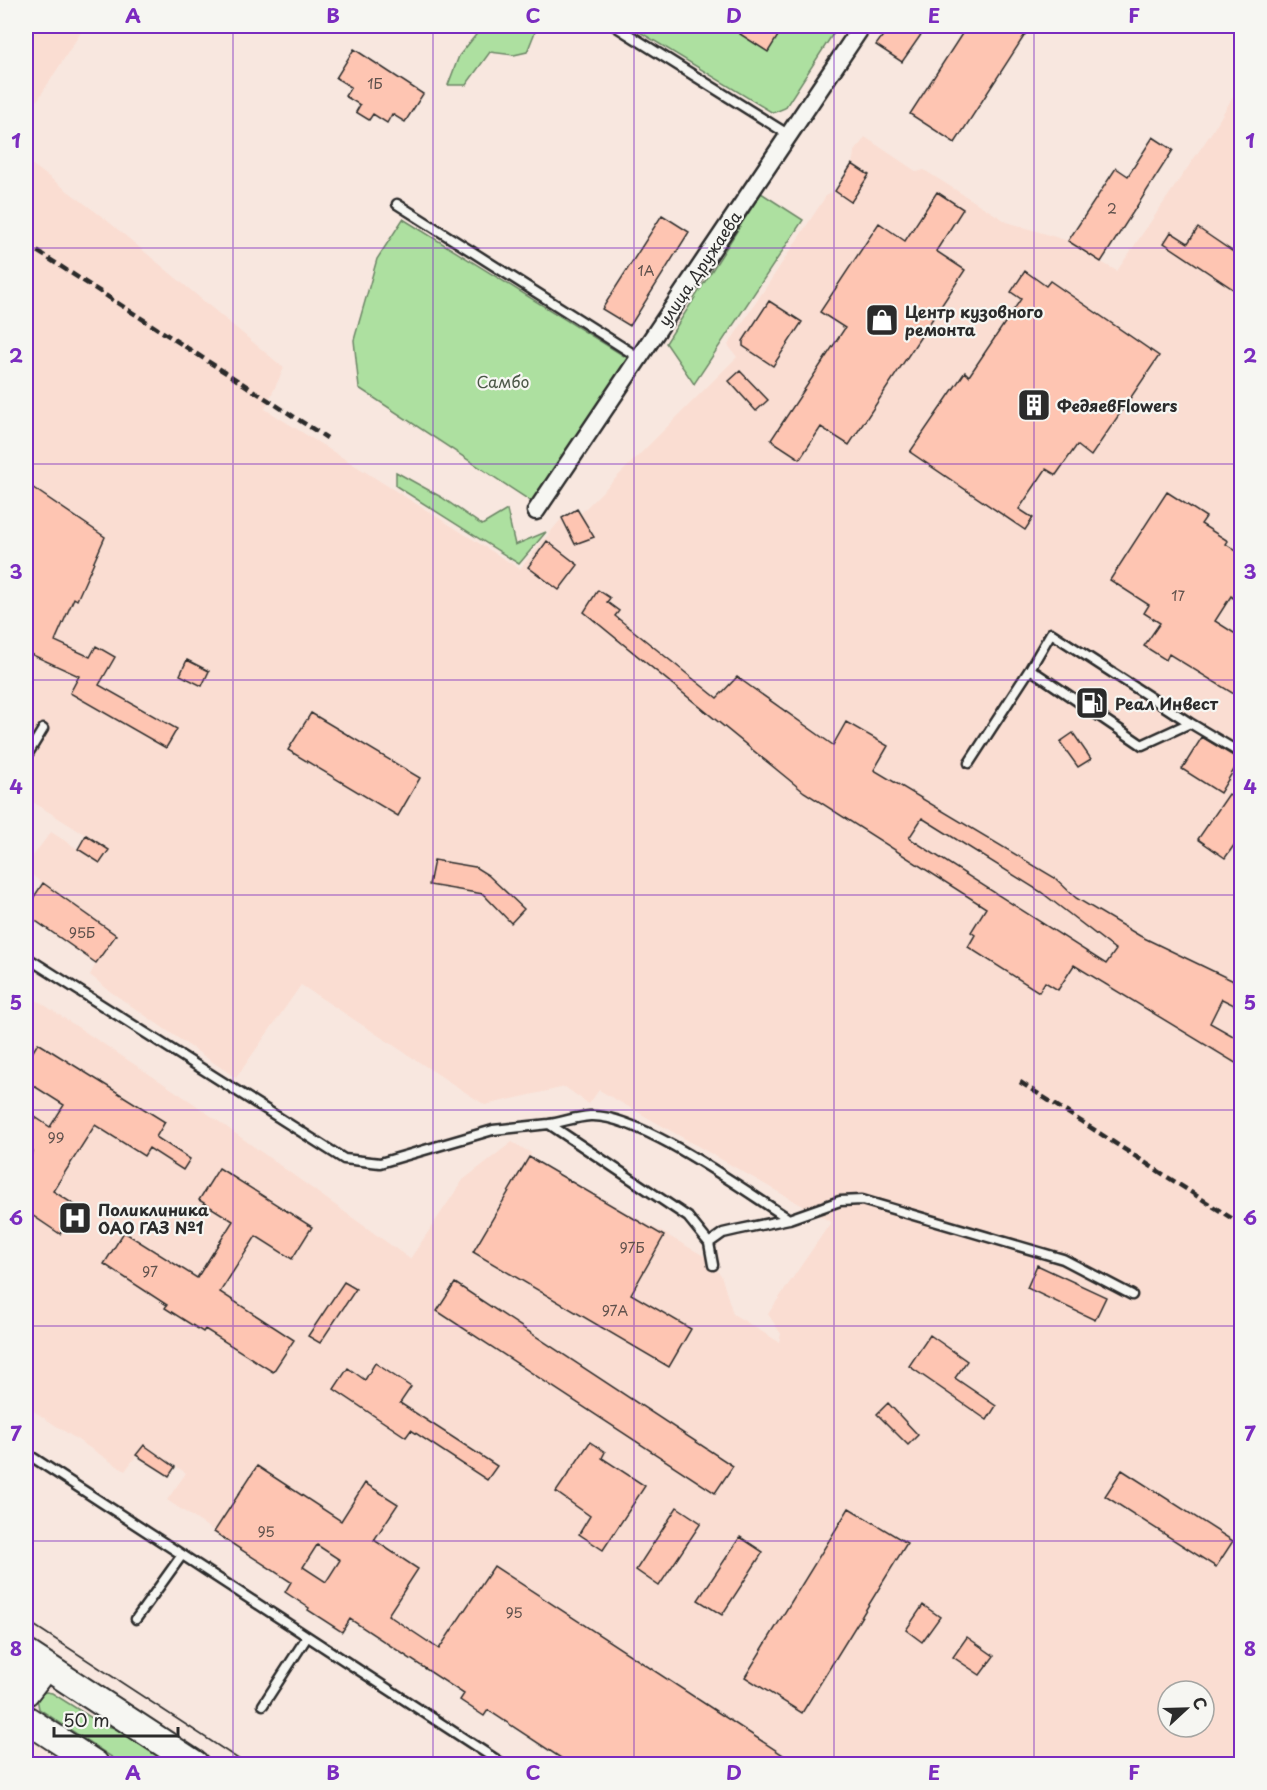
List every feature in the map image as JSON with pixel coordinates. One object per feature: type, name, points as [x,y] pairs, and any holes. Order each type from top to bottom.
[{"type":"main road","points":[[26,1692],[36,1660],[195,1764]]},
{"type":"main road","points":[[26,1719],[95,1764]]},
{"type":"street","name":"улица Дружаева","points":[[536,511],[862,26]]},
{"type":"lane","points":[[615,26],[789,135]]},
{"type":"lane","points":[[397,204],[638,357]]},
{"type":"lane","points":[[969,763],[1051,633],[1242,754]]},
{"type":"lane","points":[[1030,669],[1142,745],[1190,723]]},
{"type":"lane","points":[[26,757],[43,729]]},
{"type":"lane","points":[[26,957],[344,1159],[380,1163],[493,1130],[549,1124],[591,1116],[617,1120],[663,1139],[789,1219]]},
{"type":"lane","points":[[549,1124],[688,1217],[709,1243],[713,1265]]},
{"type":"lane","points":[[709,1243],[730,1232],[789,1219],[840,1201],[862,1200],[1063,1259],[1132,1295]]},
{"type":"lane","points":[[26,1453],[503,1764]]},
{"type":"lane","points":[[136,1619],[182,1555]]},
{"type":"lane","points":[[263,1705],[308,1637]]},
{"type":"shaded area","points":[[26,26],[85,26],[26,118]]},
{"type":"shaded area","points":[[1241,83],[1241,1764],[561,1764],[563,1759],[488,1710],[484,1716],[460,1700],[464,1694],[350,1620],[342,1632],[308,1610],[309,1607],[285,1592],[291,1582],[167,1500],[186,1473],[144,1445],[125,1471],[26,1406],[26,993],[193,1103],[410,1259],[463,1180],[512,1142],[531,1153],[530,1157],[704,1256],[721,1275],[733,1314],[779,1342],[781,1334],[768,1314],[831,1222],[599,1090],[589,1104],[565,1087],[485,1105],[301,985],[236,1078],[111,992],[90,975],[96,963],[26,914],[26,909],[43,884],[26,870],[26,865],[51,832],[100,863],[109,850],[33,802],[26,811],[26,160],[104,218],[284,368],[265,409],[520,569],[562,518],[580,514],[737,357],[728,345],[826,196],[835,191],[852,164],[854,153],[865,137],[917,172],[924,170],[1007,222],[1068,241],[1117,271],[1212,132]]},
{"type":"green space","points":[[483,26],[534,26],[535,32],[527,52],[514,55],[490,52],[466,85],[448,85],[459,56]]},
{"type":"green space","points":[[630,26],[838,26],[785,108],[773,113]]},
{"type":"green space","points":[[761,193],[803,220],[694,384],[666,343]]},
{"type":"green space","name":"Самбо","points":[[403,219],[629,359],[532,502],[359,388],[354,340],[377,259]]},
{"type":"green space","points":[[396,472],[441,497],[482,525],[507,510],[515,545],[546,532],[519,564],[396,486]]},
{"type":"green space","points":[[46,1692],[52,1693],[103,1725],[122,1730],[175,1764],[122,1764],[39,1709],[37,1698]]},
{"type":"building","points":[[746,26],[773,26],[781,31],[768,52],[740,34]]},
{"type":"building","points":[[890,26],[927,26],[902,62],[876,45]]},
{"type":"building","points":[[967,26],[993,26],[1001,31],[1005,26],[1020,26],[1028,30],[955,143],[910,114]]},
{"type":"building","points":[[354,49],[423,94],[405,122],[392,114],[387,123],[373,114],[369,120],[356,112],[360,105],[345,96],[351,87],[336,78]]},
{"type":"building","points":[[1153,137],[1173,150],[1101,262],[1068,241],[1116,168],[1128,176]]},
{"type":"building","points":[[852,164],[869,175],[851,202],[835,191]]},
{"type":"building","name":"Центр кузовного ремонта","points":[[937,192],[963,209],[936,251],[965,270],[849,445],[821,427],[800,459],[771,440],[845,328],[820,312],[879,223],[905,241]]},
{"type":"building","points":[[662,215],[689,232],[630,326],[602,309]]},
{"type":"building","points":[[1198,228],[1242,258],[1242,295],[1164,243],[1171,232],[1188,243]]},
{"type":"building","name":"ФедяевFlowers","points":[[1025,271],[1046,286],[1050,281],[1159,356],[1091,456],[1077,445],[1056,475],[1046,469],[1019,509],[1033,518],[1025,530],[910,452],[965,372],[969,376],[1021,299],[1011,292]]},
{"type":"building","points":[[769,301],[802,322],[773,366],[743,346],[743,341]]},
{"type":"building","points":[[740,371],[768,400],[756,411],[729,381]]},
{"type":"building","points":[[26,483],[105,537],[77,600],[74,598],[55,641],[90,657],[96,646],[115,657],[99,685],[177,729],[166,748],[70,693],[79,676],[26,652]]},
{"type":"building","points":[[1167,492],[1206,517],[1201,524],[1228,541],[1226,544],[1242,555],[1242,584],[1233,598],[1231,596],[1215,621],[1242,638],[1242,699],[1169,654],[1166,660],[1144,646],[1160,623],[1144,613],[1149,605],[1110,580]]},
{"type":"building","points":[[577,509],[594,537],[575,544],[562,518]]},
{"type":"building","points":[[547,541],[578,565],[559,590],[528,567]]},
{"type":"building","points":[[598,590],[610,598],[607,602],[619,611],[615,616],[717,698],[737,677],[833,745],[846,722],[888,746],[874,770],[1055,878],[1076,898],[1140,936],[1242,985],[1242,1000],[1238,1007],[1222,999],[1210,1023],[1242,1041],[1242,1067],[1074,965],[1058,990],[1045,982],[1039,992],[968,947],[975,935],[971,932],[986,908],[804,792],[584,612]],"holes":[[[922,818],[1041,892],[1116,950],[1106,964],[909,838]]]},
{"type":"building","points":[[187,660],[209,671],[202,686],[180,675]]},
{"type":"building","points":[[311,713],[420,778],[398,816],[288,750]]},
{"type":"building","points":[[1073,733],[1091,759],[1078,767],[1060,742]]},
{"type":"building","points":[[1202,737],[1240,760],[1220,793],[1182,769]]},
{"type":"building","points":[[1229,794],[1242,803],[1242,834],[1225,858],[1198,839]]},
{"type":"building","points":[[86,835],[109,850],[100,863],[78,849]]},
{"type":"building","points":[[434,860],[475,867],[488,875],[524,909],[511,923],[483,894],[429,885]]},
{"type":"building","points":[[43,883],[116,935],[96,963],[26,914],[26,909]]},
{"type":"building","points":[[38,1043],[165,1122],[156,1137],[190,1159],[183,1170],[149,1148],[144,1156],[95,1125],[53,1191],[78,1207],[60,1234],[26,1211],[26,1163],[33,1152],[26,1147],[26,1111],[50,1127],[64,1105],[26,1081],[26,1063]]},
{"type":"building","points":[[529,1157],[664,1236],[631,1294],[691,1329],[669,1367],[473,1252]]},
{"type":"building","points":[[219,1168],[312,1227],[292,1259],[256,1236],[220,1292],[294,1340],[273,1372],[205,1329],[203,1332],[165,1308],[167,1305],[104,1264],[124,1232],[197,1278],[233,1221],[199,1200]]},
{"type":"building","points":[[1037,1265],[1106,1297],[1095,1320],[1027,1288]]},
{"type":"building","points":[[344,1282],[356,1289],[320,1343],[308,1336]]},
{"type":"building","points":[[455,1283],[733,1466],[715,1493],[437,1311]]},
{"type":"building","points":[[930,1335],[967,1361],[955,1378],[996,1406],[987,1420],[909,1366]]},
{"type":"building","points":[[375,1363],[411,1387],[400,1403],[497,1466],[487,1480],[411,1430],[406,1437],[334,1389],[348,1368],[365,1380]]},
{"type":"building","points":[[888,1403],[918,1435],[908,1445],[877,1414]]},
{"type":"building","points":[[590,1442],[605,1452],[602,1458],[645,1486],[603,1550],[579,1534],[590,1516],[556,1492]]},
{"type":"building","points":[[144,1445],[175,1467],[169,1476],[136,1455]]},
{"type":"building","points":[[257,1466],[341,1521],[365,1483],[398,1504],[374,1540],[418,1569],[388,1615],[439,1649],[494,1566],[797,1764],[561,1764],[564,1760],[488,1710],[484,1716],[460,1700],[464,1694],[350,1619],[342,1632],[308,1610],[309,1608],[285,1592],[291,1582],[214,1532]],"holes":[[[317,1545],[340,1560],[326,1582],[303,1567]]]},
{"type":"building","points":[[1122,1470],[1233,1541],[1216,1567],[1105,1496]]},
{"type":"building","points":[[677,1507],[701,1523],[659,1586],[636,1570]]},
{"type":"building","points":[[849,1508],[907,1543],[802,1713],[745,1677]]},
{"type":"building","points":[[740,1537],[763,1552],[722,1615],[698,1600]]},
{"type":"building","points":[[923,1605],[940,1617],[922,1642],[906,1630]]},
{"type":"building","points":[[967,1637],[994,1656],[980,1675],[953,1657]]},
{"type":"tram line","points":[[26,1620],[246,1764]]},
{"type":"railway","points":[[26,244],[327,438]]},
{"type":"railway","points":[[1020,1082],[1242,1225]]},
{"type":"place","name":"Центр кузовного ремонта","points":[[882,320]]},
{"type":"place","name":"ФедяевFlowers","points":[[1034,405]]},
{"type":"place","name":"Реал Инвест","points":[[1092,703]]},
{"type":"place","name":"Поликлиника ОАО ГАЗ №1","points":[[75,1218]]}]
